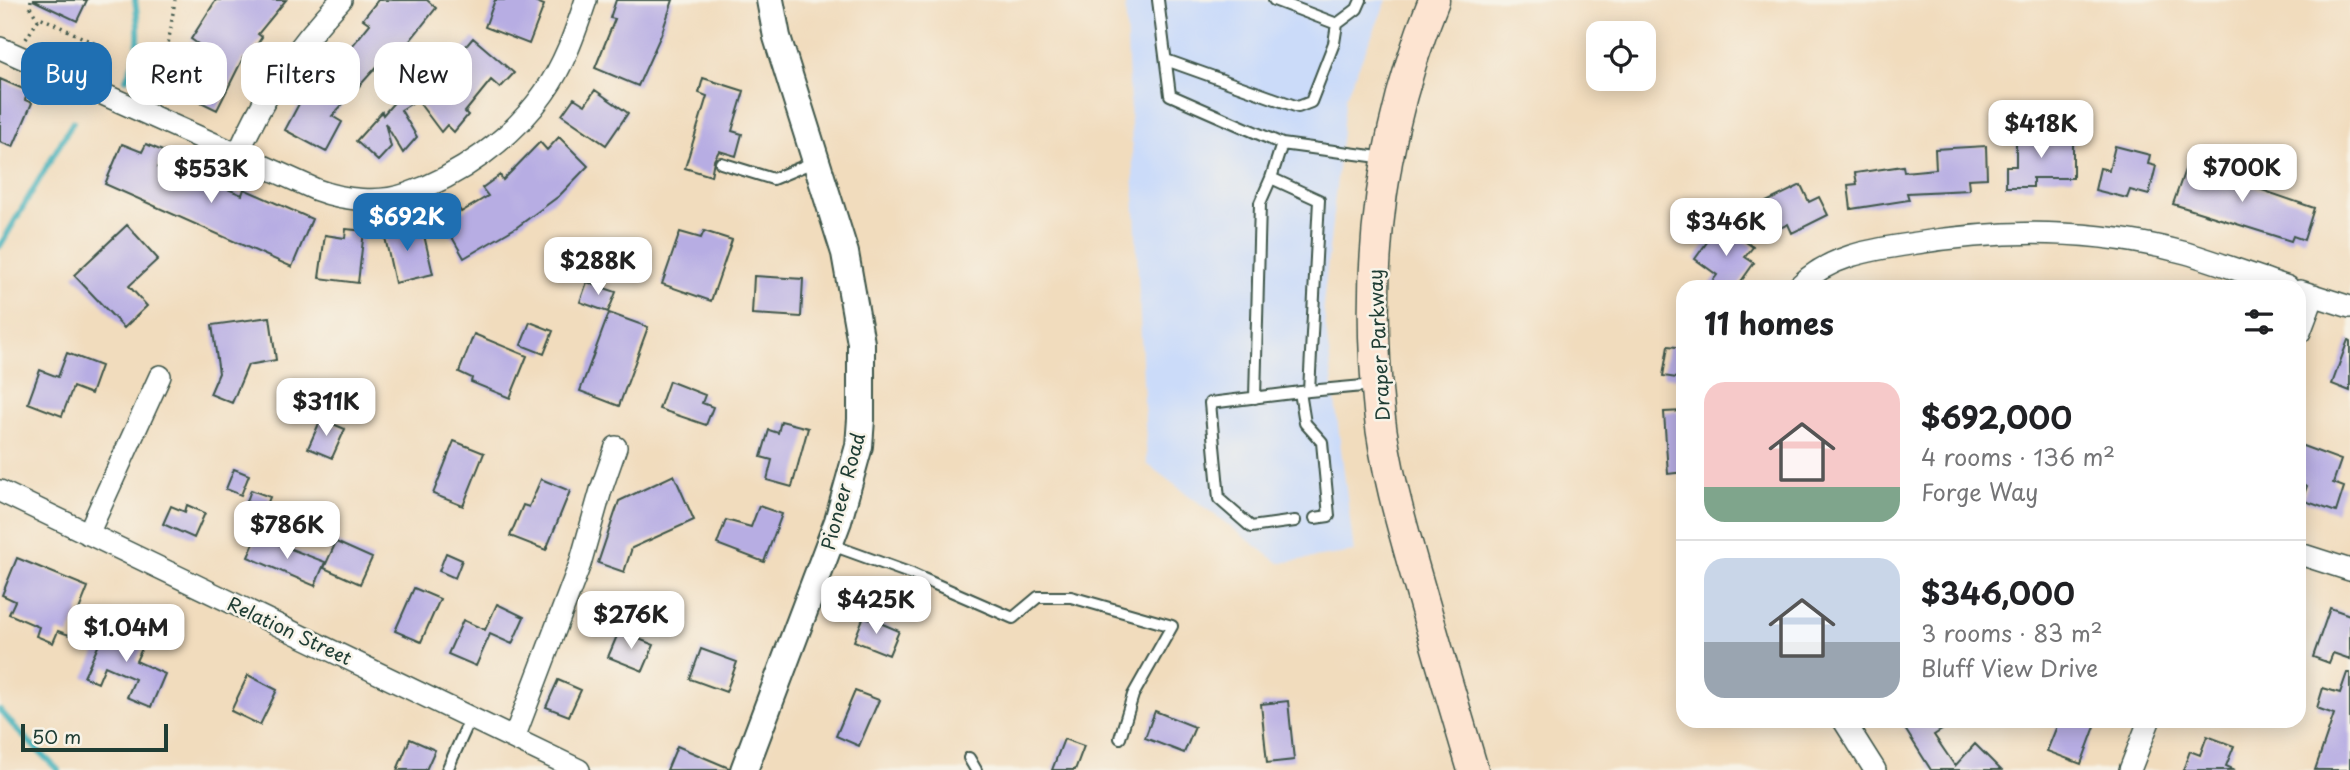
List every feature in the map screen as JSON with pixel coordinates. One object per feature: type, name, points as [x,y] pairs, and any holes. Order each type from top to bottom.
[{"type":"main road","name":"Draper Parkway","points":[[1434,0],[1406,79],[1386,158],[1373,256],[1377,384],[1379,413],[1399,517],[1473,770]]},
{"type":"street","points":[[237,156],[252,124],[292,55],[341,0]]},
{"type":"street","points":[[0,48],[237,156],[330,195],[369,200],[405,195],[417,190],[469,162],[497,142],[543,95],[560,68],[586,0]]},
{"type":"street","name":"Pioneer Road","points":[[744,770],[829,544],[859,446],[861,419],[861,343],[845,253],[776,37],[770,0]]},
{"type":"street","points":[[1807,280],[1826,266],[1859,252],[1967,235],[2021,232],[2125,240],[2186,253],[2267,280]]},
{"type":"street","points":[[2306,293],[2350,307]]},
{"type":"street","points":[[88,534],[160,376]]},
{"type":"street","points":[[513,738],[580,564],[616,447]]},
{"type":"street","name":"Relation Street","points":[[0,491],[579,770]]},
{"type":"street","points":[[2306,556],[2350,570]]},
{"type":"street","points":[[1848,728],[1875,770]]},
{"type":"street","points":[[2130,770],[2146,728]]},
{"type":"lane","points":[[1158,0],[1170,95],[1282,144],[1386,158]]},
{"type":"lane","points":[[1274,0],[1337,24]]},
{"type":"lane","points":[[1166,60],[1298,107],[1311,102],[1334,43],[1337,24],[1357,9],[1361,0]]},
{"type":"lane","points":[[1255,398],[1261,203],[1282,144]]},
{"type":"lane","points":[[721,163],[774,180],[816,161]]},
{"type":"lane","points":[[1271,178],[1319,200],[1305,424],[1322,442],[1329,516],[1315,518]]},
{"type":"lane","points":[[1295,521],[1251,527],[1219,499],[1210,404],[1377,384]]},
{"type":"lane","points":[[829,544],[912,575],[1013,618],[1038,597],[1070,597],[1172,626],[1133,695],[1119,738]]},
{"type":"lane","points":[[447,770],[471,718]]},
{"type":"lane","points":[[969,758],[976,770]]},
{"type":"path","points":[[31,0],[30,7],[38,21]]},
{"type":"path","points":[[168,42],[175,0]]},
{"type":"path","points":[[18,35],[26,39],[40,17],[92,42]]},
{"type":"shaded area","points":[[1125,0],[1387,0],[1346,96],[1323,305],[1354,552],[1279,563],[1147,464]]},
{"type":"building","points":[[33,0],[87,0],[77,21]]},
{"type":"building","points":[[216,0],[286,0],[258,34],[262,37],[259,42],[241,42],[241,62],[227,90],[227,42],[195,42],[191,39]]},
{"type":"building","points":[[378,0],[427,0],[436,8],[409,42],[374,42],[374,70],[360,85],[360,42],[355,42],[370,24],[363,19]]},
{"type":"building","points":[[495,0],[532,0],[544,5],[529,44],[485,27]]},
{"type":"building","points":[[616,0],[673,0],[638,86],[595,68],[615,19],[610,18]]},
{"type":"building","points":[[473,38],[514,73],[500,88],[491,80],[472,103],[472,42],[470,42]]},
{"type":"building","points":[[703,78],[744,91],[732,131],[742,134],[736,156],[719,151],[711,176],[685,168],[707,96],[699,93]]},
{"type":"building","points":[[0,79],[21,88],[21,105],[31,105],[13,147],[0,142]]},
{"type":"building","points":[[595,90],[628,113],[606,145],[562,115],[574,98],[585,105]]},
{"type":"building","points":[[207,105],[220,105],[217,110]]},
{"type":"building","points":[[298,105],[342,105],[332,116],[342,122],[326,152],[285,130]]},
{"type":"building","points":[[392,105],[409,105],[401,110],[417,137],[403,153],[385,123],[391,147],[378,161],[356,141],[382,112],[383,115]]},
{"type":"building","points":[[421,105],[471,105],[465,112],[468,115],[454,132],[447,125],[441,132]]},
{"type":"building","points":[[2016,136],[2073,136],[2073,178],[2033,178],[2033,187],[2006,187],[2006,166],[2016,166]]},
{"type":"building","points":[[559,137],[588,166],[559,196],[517,227],[464,258],[438,213],[456,203],[461,212],[488,196],[482,188],[500,175],[503,180],[540,142],[547,150]]},
{"type":"building","points":[[122,144],[142,152],[146,144],[165,152],[158,168],[191,181],[196,168],[211,174],[208,181],[242,195],[244,189],[312,219],[292,267],[105,184]]},
{"type":"building","points":[[1986,146],[1987,178],[1968,179],[1969,190],[1907,193],[1909,200],[1851,209],[1848,185],[1857,184],[1855,173],[1903,166],[1904,172],[1936,169],[1935,149]]},
{"type":"building","points":[[2115,146],[2150,155],[2148,164],[2156,166],[2149,195],[2130,190],[2127,198],[2095,190],[2100,168],[2109,170]]},
{"type":"building","points":[[2187,164],[2314,208],[2304,240],[2293,236],[2291,241],[2173,204]]},
{"type":"building","points":[[1801,185],[1809,202],[1819,197],[1828,215],[1792,233],[1788,224],[1770,233],[1756,207]]},
{"type":"building","points":[[409,222],[411,233],[423,231],[433,274],[395,283],[383,228]]},
{"type":"building","points":[[1720,224],[1753,247],[1745,257],[1754,263],[1742,280],[1713,280],[1717,275],[1695,259]]},
{"type":"building","points":[[127,225],[158,259],[129,286],[147,306],[124,328],[74,275]]},
{"type":"building","points":[[346,229],[364,231],[358,283],[319,278],[325,235],[345,238]]},
{"type":"building","points":[[704,231],[732,240],[711,301],[662,284],[680,232],[701,238]]},
{"type":"building","points":[[754,276],[803,279],[801,317],[752,314]]},
{"type":"building","points":[[587,282],[616,292],[608,312],[580,302]]},
{"type":"building","points":[[609,313],[648,327],[619,406],[580,391]]},
{"type":"building","points":[[270,317],[276,360],[248,365],[232,403],[210,394],[219,373],[212,325]]},
{"type":"building","points":[[530,322],[553,331],[544,354],[521,345]]},
{"type":"building","points":[[474,334],[527,356],[510,398],[471,382],[472,378],[459,372]]},
{"type":"building","points":[[2348,340],[2350,341],[2350,391],[2332,384]]},
{"type":"building","points":[[1668,346],[1676,347],[1676,378],[1663,376]]},
{"type":"building","points":[[67,353],[101,366],[91,394],[73,387],[62,416],[28,403],[40,370],[58,377]]},
{"type":"building","points":[[669,381],[705,395],[702,403],[713,407],[706,425],[659,409]]},
{"type":"building","points":[[1676,411],[1676,473],[1668,474],[1664,412]]},
{"type":"building","points":[[321,419],[345,429],[332,458],[308,448]]},
{"type":"building","points":[[781,421],[808,428],[792,487],[767,480],[772,460],[761,457],[769,430],[778,433]]},
{"type":"building","points":[[454,441],[484,453],[463,506],[433,494]]},
{"type":"building","points":[[2306,447],[2341,460],[2333,483],[2344,487],[2336,512],[2306,501]]},
{"type":"building","points":[[234,469],[249,475],[241,495],[226,489]]},
{"type":"building","points":[[674,475],[694,520],[632,548],[624,572],[598,563],[619,501]]},
{"type":"building","points":[[541,479],[570,491],[546,550],[510,536],[523,505],[529,507]]},
{"type":"building","points":[[251,490],[270,497],[260,522],[242,515]]},
{"type":"building","points":[[187,505],[205,513],[194,538],[163,524],[171,506],[185,512]]},
{"type":"building","points":[[759,506],[782,514],[764,562],[717,544],[726,520],[751,527]]},
{"type":"building","points":[[257,536],[325,562],[315,586],[248,557]]},
{"type":"building","points":[[336,542],[372,558],[360,584],[324,568]]},
{"type":"building","points":[[446,553],[462,560],[455,578],[439,571]]},
{"type":"building","points":[[17,558],[88,587],[69,635],[58,631],[53,643],[36,636],[39,627],[9,614],[15,601],[2,595]]},
{"type":"building","points":[[414,588],[440,599],[421,642],[395,631]]},
{"type":"building","points":[[497,604],[524,617],[512,644],[490,634],[476,666],[448,654],[463,620],[485,630]]},
{"type":"building","points":[[2330,608],[2350,615],[2350,659],[2333,653],[2329,663],[2313,657]]},
{"type":"building","points":[[864,616],[899,631],[889,655],[854,641]]},
{"type":"building","points":[[116,624],[147,638],[136,661],[165,674],[151,707],[127,697],[135,679],[105,666],[98,683],[84,677],[105,631],[112,634]]},
{"type":"building","points":[[619,631],[654,645],[643,671],[608,657]]},
{"type":"building","points":[[701,649],[737,662],[726,692],[690,679]]},
{"type":"building","points":[[2347,673],[2350,673],[2350,770],[2315,770],[2334,714],[2317,708],[2323,688],[2340,693]]},
{"type":"building","points":[[248,675],[277,690],[260,725],[231,711]]},
{"type":"building","points":[[558,680],[581,690],[569,716],[546,707]]},
{"type":"building","points":[[855,691],[879,700],[859,746],[836,736]]},
{"type":"building","points":[[1288,701],[1294,760],[1267,763],[1261,704]]},
{"type":"building","points":[[1155,711],[1195,727],[1184,753],[1145,738]]},
{"type":"building","points":[[1904,728],[1945,728],[1934,735],[1955,766],[1975,744],[2001,770],[1931,770]]},
{"type":"building","points":[[2056,728],[2094,728],[2081,764],[2047,751]]},
{"type":"building","points":[[2207,736],[2234,746],[2226,766],[2235,770],[2183,770],[2190,751],[2200,755]]},
{"type":"building","points":[[410,739],[435,750],[426,770],[397,770]]},
{"type":"building","points":[[1064,739],[1084,746],[1075,770],[1052,770]]},
{"type":"building","points":[[677,746],[729,768],[729,770],[667,770]]},
{"type":"waterway","points":[[135,0],[138,42]]},
{"type":"waterway","points":[[0,246],[73,122]]},
{"type":"waterway","points":[[0,710],[58,770]]}]
